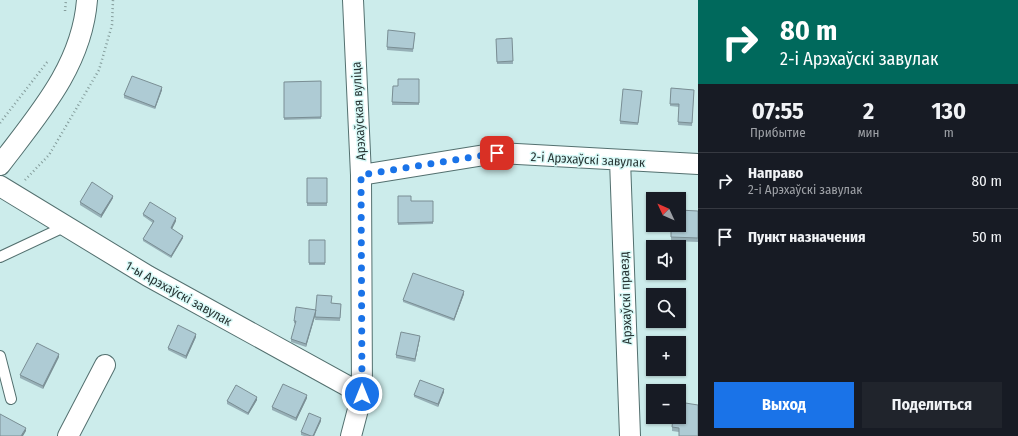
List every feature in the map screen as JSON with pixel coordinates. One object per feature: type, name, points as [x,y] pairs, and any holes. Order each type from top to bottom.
[{"type":"street","points":[[0,165],[50,99],[66,73],[79,40],[86,0]]},
{"type":"street","name":"Арэхаўская вуліца","points":[[351,436],[362,394],[361,175],[352,0]]},
{"type":"street","name":"2-і Арэхаўскі завулак","points":[[361,175],[497,153],[698,164]]},
{"type":"street","name":"Арэхаўскі праезд","points":[[620,160],[630,436]]},
{"type":"street","name":"1-ы Арэхаўскі завулак","points":[[6,190],[154,280],[362,394]]},
{"type":"street","points":[[68,436],[105,364]]},
{"type":"lane","points":[[0,257],[64,226]]},
{"type":"lane","points":[[0,356],[11,399]]},
{"type":"path","points":[[65,13],[66,0]]},
{"type":"path","points":[[6,190],[49,155],[99,70],[112,25],[113,0]]},
{"type":"path","points":[[0,123],[50,59]]},
{"type":"building","points":[[388,30],[415,33],[413,49],[387,47]]},
{"type":"building","points":[[512,38],[513,61],[497,62],[496,39]]},
{"type":"building","points":[[132,76],[162,87],[155,107],[124,95]]},
{"type":"building","points":[[398,79],[419,79],[419,103],[392,102],[393,86],[398,86]]},
{"type":"building","points":[[321,81],[321,117],[284,118],[284,82]]},
{"type":"building","points":[[671,88],[694,90],[692,123],[678,122],[679,104],[670,104]]},
{"type":"building","points":[[623,89],[642,91],[638,123],[620,121]]},
{"type":"building","points":[[307,178],[327,178],[327,203],[307,203]]},
{"type":"building","points":[[92,182],[113,196],[101,215],[80,202]]},
{"type":"building","points":[[398,196],[411,196],[411,201],[433,201],[433,222],[398,223]]},
{"type":"building","points":[[150,202],[176,218],[171,228],[183,236],[171,256],[143,239],[154,221],[143,214]]},
{"type":"building","points":[[686,210],[698,211],[698,238],[671,237],[671,232],[686,232]]},
{"type":"building","points":[[309,240],[325,240],[325,263],[309,263]]},
{"type":"building","points":[[413,273],[464,291],[454,319],[403,300]]},
{"type":"building","points":[[317,295],[332,296],[331,303],[341,304],[340,318],[315,317]]},
{"type":"building","points":[[296,307],[316,310],[306,344],[291,339],[296,321],[294,321]]},
{"type":"building","points":[[178,325],[196,334],[186,356],[168,348]]},
{"type":"building","points":[[401,332],[420,336],[415,359],[396,355]]},
{"type":"building","points":[[37,343],[59,354],[43,386],[20,375]]},
{"type":"building","points":[[420,380],[444,389],[438,404],[414,395]]},
{"type":"building","points":[[283,384],[307,395],[296,418],[272,407]]},
{"type":"building","points":[[236,385],[257,397],[248,413],[227,401]]},
{"type":"building","points":[[686,403],[698,405],[698,436],[679,436],[679,428],[672,427],[672,424],[686,424]]},
{"type":"building","points":[[309,413],[321,418],[313,436],[301,432]]},
{"type":"building","points":[[0,414],[26,428],[21,436],[0,436]]},
{"type":"route","points":[[362,394],[361,175],[497,153]]}]
